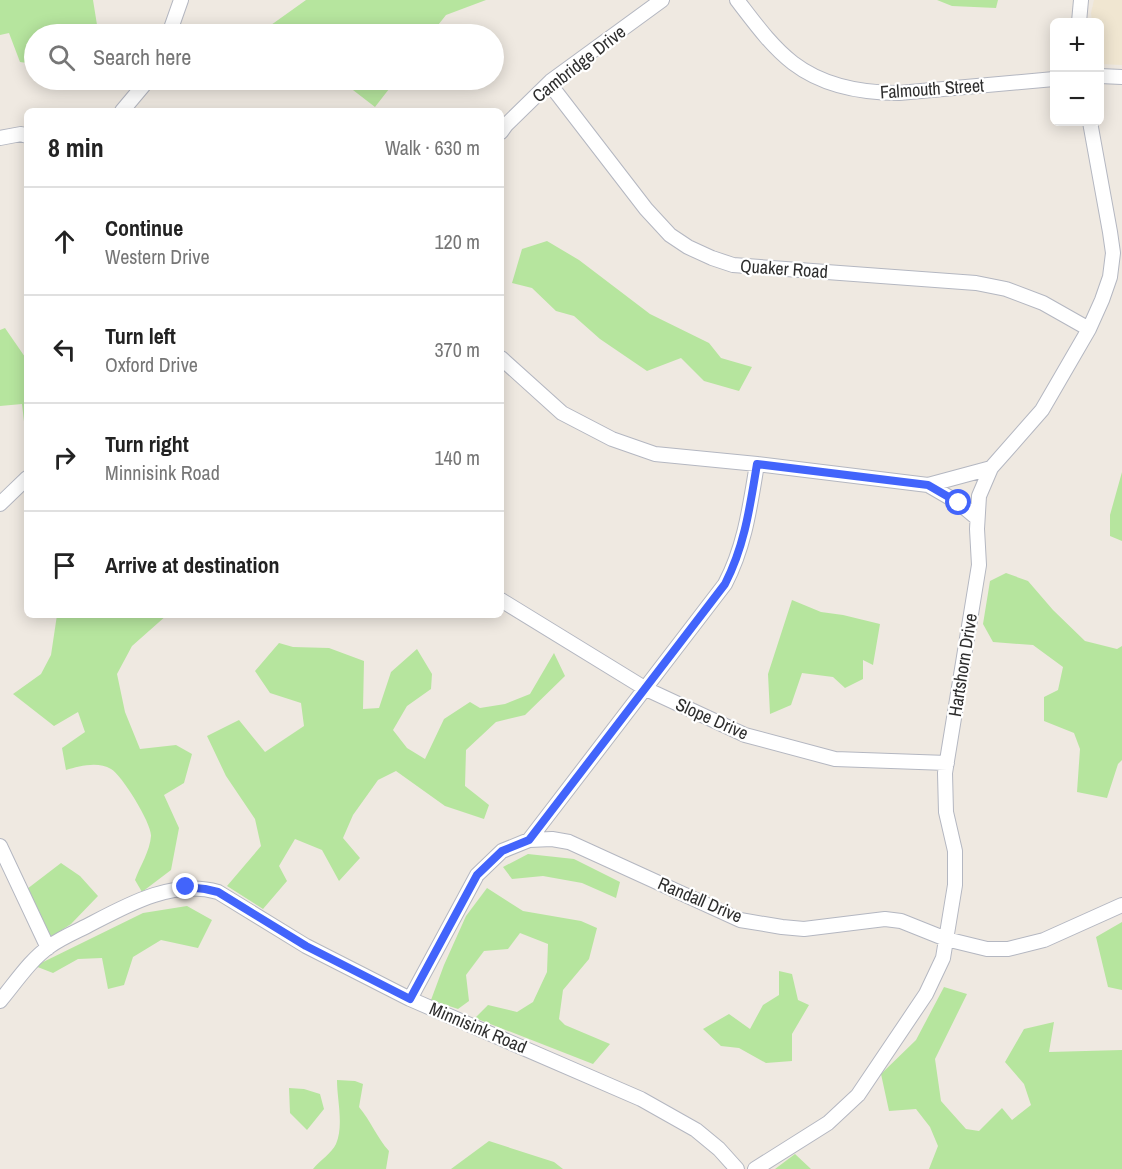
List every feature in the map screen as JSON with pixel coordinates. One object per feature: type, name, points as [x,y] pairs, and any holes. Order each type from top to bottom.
[{"type":"street","points":[[173,24],[181,0]]},
{"type":"street","name":"Cambridge Drive","points":[[504,129],[549,83],[662,0]]},
{"type":"street","name":"Falmouth Street","points":[[737,0],[793,64],[816,77],[856,90],[899,93],[1050,79]]},
{"type":"street","points":[[1079,18],[1081,0]]},
{"type":"street","points":[[1104,76],[1122,77]]},
{"type":"street","name":"Quaker Road","points":[[549,83],[646,209],[670,235],[688,247],[712,258],[733,265],[976,283],[1006,289],[1043,303],[1089,329]]},
{"type":"street","points":[[125,108],[140,90]]},
{"type":"street","name":"Hartshorn Drive","points":[[755,1169],[828,1123],[858,1095],[926,994],[943,958],[955,885],[955,851],[946,812],[947,763],[979,565],[977,518],[980,496],[991,468],[1042,410],[1089,329],[1110,277],[1113,253],[1091,126]]},
{"type":"street","points":[[0,138],[24,135]]},
{"type":"street","points":[[504,361],[562,413],[612,439],[655,454],[928,485],[991,468]]},
{"type":"street","points":[[410,999],[477,875],[502,851],[529,840],[725,584],[737,561],[744,537],[757,464]]},
{"type":"street","points":[[0,504],[24,481]]},
{"type":"street","points":[[928,485],[959,503],[977,518]]},
{"type":"street","name":"Slope Drive","points":[[504,602],[646,688],[745,735],[835,759],[947,763]]},
{"type":"street","name":"Randall Drive","points":[[529,840],[552,839],[569,842],[740,920],[804,929],[885,919],[901,921],[946,939],[987,949],[1008,949],[1044,940],[1122,905]]},
{"type":"street","points":[[0,846],[48,948]]},
{"type":"street","name":"Minnisink Road","points":[[0,1001],[33,961],[48,948],[122,908],[154,894],[186,887],[205,889],[218,892],[306,946],[410,999],[641,1099],[696,1130],[719,1149],[736,1169]]},
{"type":"shaded area","points":[[1094,0],[1122,0],[1122,65],[1104,64],[1104,18],[1092,18]]},
{"type":"green space","points":[[0,0],[93,0],[97,24],[24,24],[24,63],[20,62],[9,33],[0,35]]},
{"type":"green space","points":[[306,0],[486,0],[446,15],[439,24],[272,24]]},
{"type":"green space","points":[[937,0],[998,0],[996,8],[952,6]]},
{"type":"green space","points":[[353,90],[388,90],[375,107]]},
{"type":"green space","points":[[547,241],[579,260],[650,314],[709,343],[721,358],[752,367],[739,391],[704,381],[681,358],[647,371],[600,339],[574,316],[556,311],[532,288],[512,283],[522,249]]},
{"type":"green space","points":[[5,328],[24,356],[24,422],[22,404],[0,406],[0,330]]},
{"type":"green space","points":[[1122,472],[1122,541],[1110,536],[1110,515]]},
{"type":"green space","points":[[1006,573],[1028,581],[1053,610],[1085,641],[1117,649],[1122,646],[1122,760],[1118,764],[1107,798],[1077,792],[1080,749],[1074,733],[1044,721],[1044,697],[1058,690],[1063,667],[1033,645],[993,642],[983,624],[990,581]]},
{"type":"green space","points":[[792,600],[821,612],[880,624],[873,665],[863,660],[863,679],[845,688],[833,677],[802,673],[791,705],[770,714],[768,674]]},
{"type":"green space","points":[[57,618],[164,618],[132,646],[117,674],[125,712],[140,749],[176,745],[192,754],[184,783],[164,795],[179,828],[171,870],[142,892],[135,880],[147,853],[151,836],[147,821],[129,790],[116,773],[100,765],[66,770],[62,748],[85,732],[78,712],[54,726],[13,694],[41,674],[51,655]]},
{"type":"green space","points":[[279,643],[293,647],[329,648],[364,661],[363,709],[379,708],[391,672],[417,649],[432,674],[431,689],[407,706],[393,730],[407,748],[425,759],[444,719],[470,702],[480,708],[505,704],[530,694],[554,653],[565,676],[525,715],[496,722],[466,750],[465,786],[489,805],[484,819],[445,806],[396,771],[378,780],[353,815],[343,838],[360,858],[339,881],[322,850],[295,839],[279,866],[287,881],[263,909],[227,886],[261,846],[255,819],[226,776],[207,736],[239,720],[265,752],[304,726],[301,703],[270,693],[255,671]]},
{"type":"green space","points":[[528,854],[574,859],[620,882],[616,898],[582,883],[543,876],[512,879],[503,867]]},
{"type":"green space","points":[[61,863],[80,876],[98,896],[71,924],[51,937],[27,889]]},
{"type":"green space","points":[[487,888],[523,911],[581,921],[597,928],[589,959],[563,990],[559,1019],[565,1025],[610,1044],[593,1064],[475,1018],[488,1005],[517,1012],[533,1002],[547,972],[548,944],[520,933],[508,949],[484,951],[466,975],[469,1001],[458,1009],[431,1000],[466,916]]},
{"type":"green space","points":[[187,906],[212,920],[198,948],[161,940],[133,957],[124,985],[108,989],[102,958],[78,959],[53,973],[35,966],[143,913]]},
{"type":"green space","points":[[1122,922],[1122,990],[1108,987],[1096,937]]},
{"type":"green space","points":[[779,971],[792,974],[798,1000],[809,1005],[792,1034],[792,1061],[766,1063],[739,1048],[721,1046],[703,1029],[729,1014],[750,1029],[763,1005],[779,995]]},
{"type":"green space","points":[[944,987],[967,994],[935,1059],[941,1101],[966,1129],[979,1131],[1002,1108],[1012,1120],[1031,1105],[1024,1084],[1005,1062],[1024,1029],[1054,1022],[1049,1052],[1122,1050],[1122,1169],[929,1169],[938,1146],[930,1127],[916,1109],[889,1111],[881,1074],[916,1040]]},
{"type":"green space","points":[[337,1080],[363,1084],[359,1107],[389,1151],[386,1169],[313,1169],[329,1154],[338,1137],[340,1121]]},
{"type":"green space","points":[[289,1088],[304,1089],[320,1094],[324,1109],[307,1130],[290,1113]]},
{"type":"green space","points":[[489,1141],[554,1162],[563,1169],[451,1169]]},
{"type":"green space","points":[[795,1154],[811,1169],[775,1169]]},
{"type":"route","points":[[186,887],[218,892],[306,946],[410,999],[482,868],[502,851],[529,840],[725,584],[737,561],[744,537],[757,464],[928,485],[959,503]]}]
